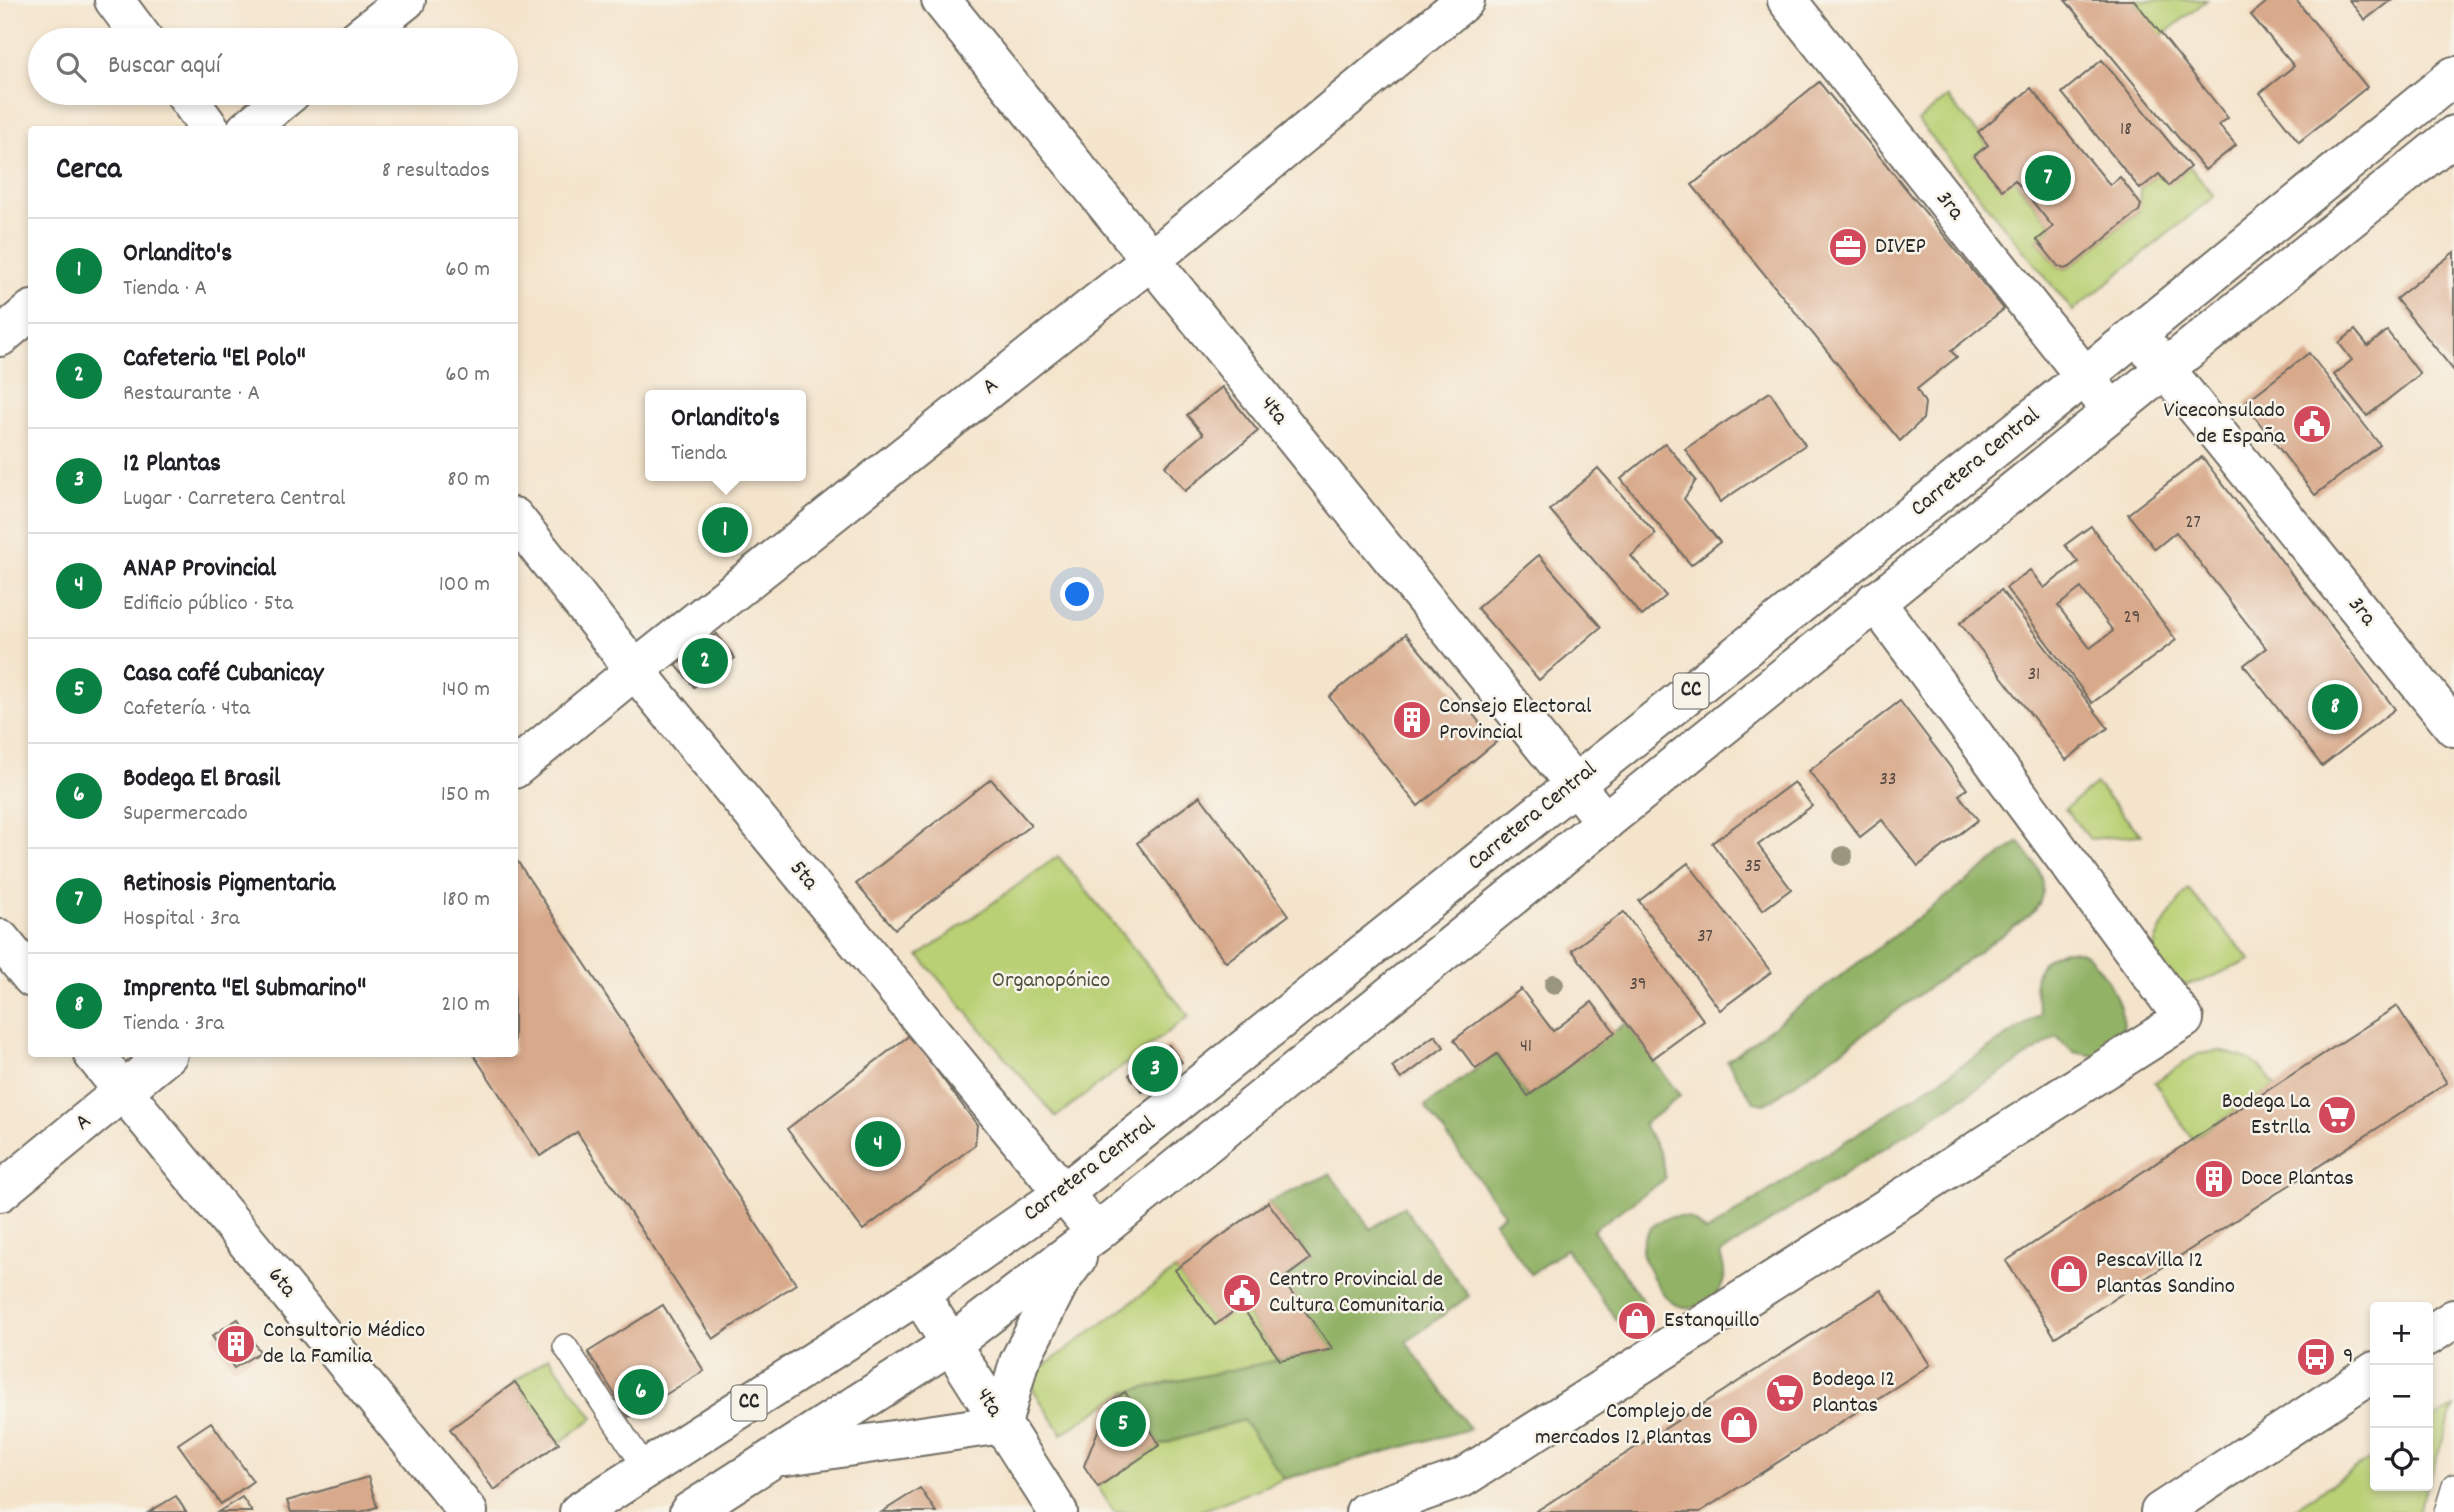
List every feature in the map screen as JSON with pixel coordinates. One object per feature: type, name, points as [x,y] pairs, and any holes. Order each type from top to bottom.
[{"type":"street","points":[[114,0],[135,28]]},
{"type":"street","points":[[371,28],[406,0]]},
{"type":"street","name":"4ta","points":[[941,0],[1605,822]]},
{"type":"street","name":"A","points":[[518,766],[1151,260],[1465,0]]},
{"type":"street","name":"3ra","points":[[1787,0],[2112,411]]},
{"type":"street","name":"Carretera Central","points":[[579,1512],[919,1294],[1064,1193],[2084,377],[2454,76]]},
{"type":"street","points":[[193,105],[208,126]]},
{"type":"street","points":[[251,126],[276,105]]},
{"type":"street","name":"Carretera Central","points":[[689,1512],[951,1344],[1096,1233],[2454,135]]},
{"type":"street","name":"3ra","points":[[2137,334],[2454,727]]},
{"type":"street","name":"5ta","points":[[518,522],[635,670],[1096,1233]]},
{"type":"street","points":[[1365,1512],[1462,1478],[2184,1019],[1875,601]]},
{"type":"street","points":[[0,940],[28,973]]},
{"type":"street","name":"6ta","points":[[96,1057],[468,1512]]},
{"type":"street","name":"A","points":[[0,1192],[164,1057]]},
{"type":"street","points":[[774,1458],[1002,1424],[1019,1362],[1059,1283],[1096,1233]]},
{"type":"street","name":"4ta","points":[[919,1294],[1058,1512]]},
{"type":"street","points":[[2433,1333],[2454,1319]]},
{"type":"street","points":[[2160,1512],[2370,1374]]},
{"type":"lane","points":[[565,1346],[646,1469]]},
{"type":"lane","points":[[2446,1512],[2454,1486]]},
{"type":"green space","points":[[2134,0],[2207,0],[2161,36]]},
{"type":"green space","points":[[1947,97],[1988,145],[1974,156],[2015,180],[2053,227],[2037,240],[2058,266],[2064,269],[2139,211],[2140,189],[2159,174],[2169,185],[2190,167],[2214,196],[2073,311],[1918,121]]},
{"type":"green space","points":[[2096,784],[2141,835],[2090,839],[2065,809]]},
{"type":"green space","points":[[2019,842],[2041,875],[2043,884],[2043,892],[2034,912],[1772,1100],[1764,1104],[1754,1102],[1727,1061]]},
{"type":"green space","name":"Organopónico","points":[[1058,856],[1189,1016],[1056,1117],[919,956]]},
{"type":"green space","points":[[2188,889],[2251,960],[2188,984],[2176,983],[2159,964],[2154,950],[2165,922]]},
{"type":"green space","points":[[2064,950],[2085,954],[2107,979],[2123,1017],[2124,1028],[2116,1042],[2095,1056],[2073,1052],[2057,1037],[1720,1254],[1724,1280],[1719,1291],[1708,1301],[1696,1307],[1684,1307],[1674,1304],[1665,1296],[1652,1275],[1642,1248],[1647,1233],[1653,1227],[1666,1219],[1682,1217],[1695,1222],[1706,1232],[2041,1014],[2036,993],[2036,975],[2044,961]]},
{"type":"green space","points":[[1626,1023],[1680,1096],[1643,1125],[1656,1144],[1665,1179],[1593,1230],[1647,1307],[1621,1326],[1566,1249],[1531,1274],[1494,1222],[1504,1214],[1425,1106],[1497,1054],[1528,1096]]},
{"type":"green space","points":[[2219,1051],[2252,1061],[2275,1086],[2192,1139],[2155,1082],[2198,1054]]},
{"type":"green space","points":[[1330,1174],[1371,1229],[1403,1206],[1469,1296],[1406,1342],[1470,1429],[1284,1479],[1243,1420],[1160,1445],[1125,1392],[1332,1349],[1282,1280],[1310,1259],[1268,1202]]},
{"type":"green space","points":[[1175,1270],[1215,1324],[1241,1306],[1280,1360],[1125,1392],[1062,1434],[1033,1389],[1036,1372]]},
{"type":"green space","points":[[549,1357],[593,1418],[559,1443],[515,1382]]},
{"type":"green space","points":[[2454,1407],[2433,1469],[2433,1428],[2433,1420]]},
{"type":"green space","points":[[1243,1420],[1284,1479],[1198,1512],[1114,1512],[1098,1487],[1160,1445]]},
{"type":"green space","points":[[2370,1459],[2370,1491],[2425,1491],[2418,1512],[2288,1512]]},
{"type":"building","points":[[2065,0],[2134,0],[2228,118],[2219,125],[2236,145],[2205,170]]},
{"type":"building","points":[[2269,0],[2296,0],[2367,87],[2299,142],[2260,93],[2294,66],[2251,15]]},
{"type":"building","points":[[2349,0],[2391,0],[2365,20]]},
{"type":"building","points":[[2102,60],[2190,167],[2169,186],[2159,174],[2140,189],[2062,93]]},
{"type":"building","name":"DIVEP","points":[[1819,82],[2004,309],[1951,351],[1957,357],[1917,389],[1925,403],[1923,419],[1900,441],[1692,185]]},
{"type":"building","points":[[2031,88],[2110,185],[2120,177],[2141,205],[2139,211],[2064,269],[2058,266],[2037,240],[2053,227],[2015,180],[2002,190],[1974,156],[1988,145],[1978,132]]},
{"type":"building","points":[[2454,252],[2454,371],[2396,299]]},
{"type":"building","points":[[2355,330],[2368,346],[2387,331],[2420,374],[2367,416],[2334,375],[2352,360],[2339,343]]},
{"type":"building","name":"Viceconsulado de España","points":[[2309,353],[2380,445],[2315,495],[2244,403]]},
{"type":"building","points":[[1222,387],[1258,431],[1185,491],[1165,466],[1203,434],[1187,415]]},
{"type":"building","points":[[1770,392],[1805,445],[1720,502],[1685,449]]},
{"type":"building","points":[[1665,443],[1696,480],[1684,499],[1720,542],[1691,565],[1621,479]]},
{"type":"building","points":[[2202,457],[2395,709],[2322,766],[2244,665],[2266,648],[2176,532],[2155,549],[2128,514]]},
{"type":"building","points":[[1598,468],[1656,534],[1631,556],[1666,596],[1642,616],[1550,510]]},
{"type":"building","points":[[2091,526],[2176,640],[2092,703],[2006,588],[2030,570],[2044,588],[2078,562],[2065,545]],"holes":[[[2081,588],[2113,631],[2090,648],[2058,606]]]},
{"type":"building","points":[[1539,555],[1601,627],[1539,680],[1477,608]]},
{"type":"building","points":[[2001,590],[2108,728],[2066,760],[1960,623]]},
{"type":"building","points":[[717,634],[735,658],[694,687],[676,665]]},
{"type":"building","name":"Consejo Electoral Provincial","points":[[1406,634],[1496,742],[1418,806],[1329,697]]},
{"type":"building","points":[[1900,701],[1967,789],[1959,795],[1978,820],[1918,866],[1882,820],[1860,837],[1809,771]]},
{"type":"building","points":[[991,779],[1031,825],[895,929],[856,884]]},
{"type":"building","points":[[1794,782],[1812,806],[1758,845],[1791,889],[1763,910],[1712,843]]},
{"type":"building","points":[[1200,796],[1289,915],[1226,962],[1137,843]]},
{"type":"building","points":[[518,862],[796,1284],[713,1339],[577,1132],[540,1156],[475,1057],[518,1057]]},
{"type":"building","points":[[1688,863],[1771,972],[1720,1010],[1639,901]]},
{"type":"building","points":[[1624,912],[1704,1021],[1652,1059],[1572,950]]},
{"type":"building","points":[[1521,989],[1553,1031],[1592,1002],[1615,1032],[1528,1096],[1497,1054],[1476,1069],[1454,1040]]},
{"type":"building","name":"Doce Plantas","points":[[2397,1006],[2447,1083],[2055,1337],[2006,1261]]},
{"type":"building","points":[[910,1035],[977,1125],[975,1145],[863,1230],[787,1129]]},
{"type":"building","points":[[1435,1035],[1444,1047],[1401,1079],[1392,1067]]},
{"type":"building","points":[[1169,1045],[1182,1062],[1142,1092],[1129,1075]]},
{"type":"building","name":"Centro Provincial de Cultura Comunitaria","points":[[1268,1202],[1310,1259],[1282,1280],[1333,1349],[1280,1360],[1241,1306],[1215,1325],[1175,1270]]},
{"type":"building","points":[[1881,1290],[1930,1365],[1700,1512],[1535,1512]]},
{"type":"building","points":[[663,1305],[704,1371],[629,1417],[588,1352]]},
{"type":"building","name":"Consultorio Médico de la Familia","points":[[238,1319],[260,1352],[234,1368],[212,1336]]},
{"type":"building","points":[[515,1382],[559,1443],[494,1490],[450,1429]]},
{"type":"building","points":[[1125,1392],[1160,1445],[1098,1487],[1084,1466],[1109,1403]]},
{"type":"building","points":[[211,1422],[253,1481],[221,1504],[178,1444]]},
{"type":"building","points":[[368,1477],[377,1507],[361,1512],[291,1512],[287,1501]]},
{"type":"building","points":[[920,1488],[936,1512],[882,1512]]},
{"type":"building","points":[[176,1496],[186,1512],[149,1512]]},
{"type":"building","points":[[242,1497],[252,1512],[218,1512]]},
{"type":"place","name":"Retinosis Pigmentaria","points":[[2048,178]]},
{"type":"place","name":"DIVEP","points":[[1848,247]]},
{"type":"place","name":"Viceconsulado de España","points":[[2312,424]]},
{"type":"place","name":"Orlandito's","points":[[725,530]]},
{"type":"place","name":"Cafeteria \"El Polo\"","points":[[705,661]]},
{"type":"place","name":"Imprenta \"El Submarino\"","points":[[2335,707]]},
{"type":"place","name":"Consejo Electoral Provincial","points":[[1412,720]]},
{"type":"place","name":"12 Plantas","points":[[1155,1069]]},
{"type":"place","name":"Bodega La Estrlla","points":[[2337,1115]]},
{"type":"place","name":"ANAP Provincial","points":[[878,1144]]},
{"type":"place","name":"Doce Plantas","points":[[2214,1179]]},
{"type":"place","name":"PescaVilla 12 Plantas Sandino","points":[[2069,1274]]},
{"type":"place","name":"Centro Provincial de Cultura Comunitaria","points":[[1242,1293]]},
{"type":"place","name":"Estanquillo","points":[[1637,1321]]},
{"type":"place","name":"Consultorio Médico de la Familia","points":[[236,1344]]},
{"type":"place","name":"9","points":[[2316,1357]]},
{"type":"place","name":"Bodega El Brasil","points":[[641,1392]]},
{"type":"place","name":"Bodega 12 Plantas","points":[[1785,1393]]},
{"type":"place","name":"Casa café Cubanicay","points":[[1123,1424]]},
{"type":"place","name":"Complejo de mercados 12 Plantas","points":[[1739,1425]]}]
